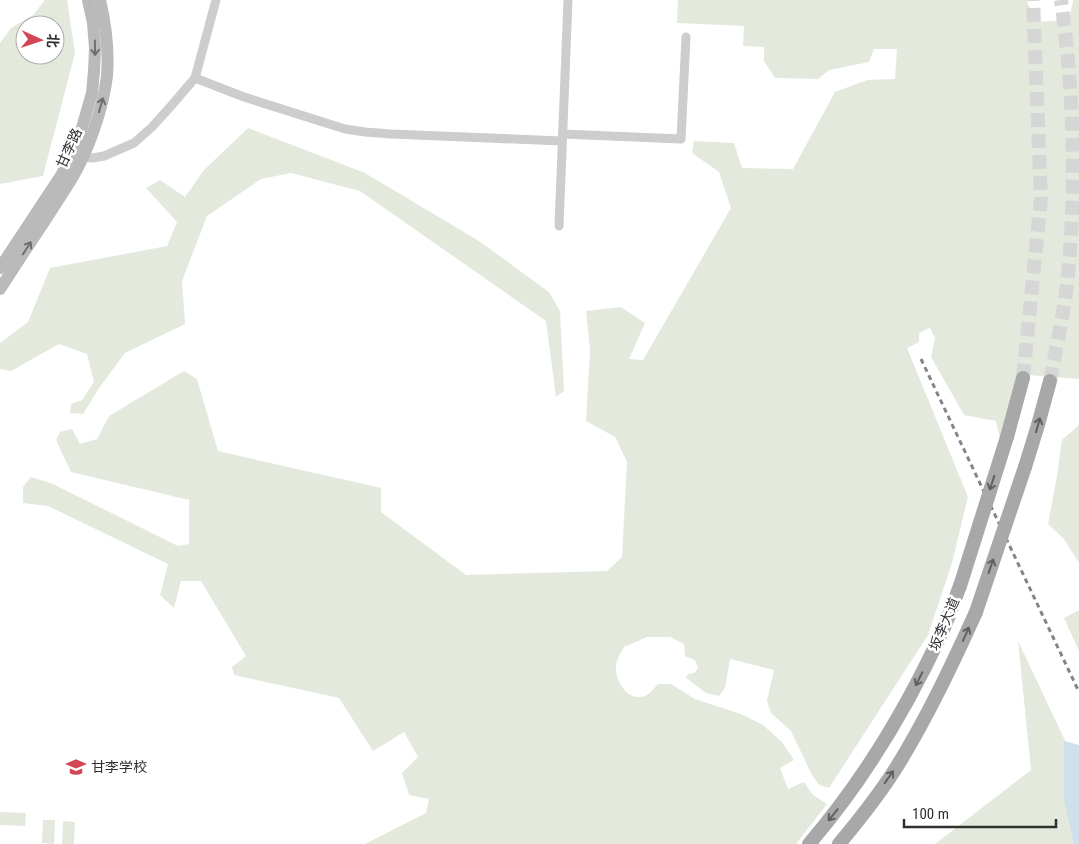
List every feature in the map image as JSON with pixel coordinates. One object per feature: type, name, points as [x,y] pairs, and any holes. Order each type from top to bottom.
[{"type":"main road","name":"甘李路","points":[[0,289],[72,179],[80,135],[92,93],[94,71],[94,23],[88,0]]},
{"type":"main road","name":"甘李路","points":[[0,268],[62,174],[77,156],[97,117],[107,77],[108,57],[100,0]]},
{"type":"main road","name":"坂李大道","points":[[809,844],[843,803],[873,761],[898,719],[943,630],[960,586],[1007,437],[1023,378]]},
{"type":"main road","name":"坂李大道","points":[[839,844],[862,816],[895,769],[926,717],[976,612],[1025,467],[1050,381]]},
{"type":"street","points":[[77,156],[92,158],[104,156],[134,144],[195,78],[216,0]]},
{"type":"street","points":[[559,226],[568,0]]},
{"type":"street","points":[[195,78],[244,97],[345,129],[365,132],[562,138],[681,139],[686,37]]},
{"type":"shaded area","points":[[45,0],[67,0],[75,53],[43,176],[0,184],[0,43],[15,26],[15,65],[65,65],[65,15],[33,15]]},
{"type":"shaded area","points":[[678,0],[1026,0],[1037,22],[1069,20],[1073,0],[1079,0],[1079,379],[1017,374],[1010,440],[1000,439],[996,421],[964,415],[931,357],[935,338],[930,328],[919,333],[919,342],[907,348],[968,497],[952,563],[928,635],[829,788],[819,785],[812,775],[791,731],[771,713],[767,701],[774,670],[730,659],[725,688],[719,696],[706,693],[686,678],[688,674],[694,673],[698,668],[695,660],[685,656],[684,644],[670,637],[647,637],[624,647],[617,660],[616,671],[620,684],[629,694],[634,697],[640,697],[648,694],[658,684],[671,684],[695,699],[741,714],[763,725],[782,742],[794,760],[780,768],[788,789],[804,782],[813,795],[827,804],[796,844],[365,844],[426,813],[429,799],[409,795],[402,773],[418,757],[404,732],[373,751],[339,698],[234,675],[232,667],[246,656],[201,581],[181,581],[174,608],[160,595],[168,564],[48,506],[23,503],[23,487],[31,477],[53,484],[178,546],[189,544],[189,500],[71,472],[56,440],[60,432],[72,429],[80,444],[97,439],[109,416],[184,371],[197,379],[218,451],[381,488],[381,512],[466,575],[607,571],[622,557],[627,462],[615,437],[586,421],[590,350],[586,311],[621,307],[645,323],[629,359],[643,360],[731,208],[719,172],[692,153],[694,141],[734,143],[742,168],[793,169],[835,92],[867,80],[895,79],[897,49],[874,49],[869,62],[829,70],[818,79],[775,78],[764,61],[764,47],[743,46],[744,26],[677,23]]},
{"type":"shaded area","points":[[248,128],[365,173],[479,241],[549,292],[560,311],[564,391],[556,397],[546,321],[360,191],[291,173],[261,179],[207,216],[182,281],[185,324],[125,353],[99,388],[83,414],[70,413],[71,404],[82,400],[94,382],[87,354],[59,344],[11,371],[0,369],[0,343],[28,322],[50,268],[167,246],[177,222],[146,188],[160,180],[185,197],[204,170]]},
{"type":"shaded area","points":[[1079,425],[1079,563],[1064,539],[1048,524],[1062,440]]},
{"type":"shaded area","points":[[1079,610],[1079,651],[1064,618]]},
{"type":"shaded area","points":[[1018,641],[1079,770],[1079,844],[935,844],[1031,770]]},
{"type":"shaded area","points":[[1064,741],[1079,745],[1079,844],[1074,844],[1064,800]]},
{"type":"shaded area","points":[[0,812],[26,813],[25,826],[0,825]]},
{"type":"shaded area","points":[[43,820],[55,820],[54,844],[42,843]]},
{"type":"shaded area","points":[[63,821],[75,822],[74,844],[62,844]]},
{"type":"tunnel","points":[[1023,378],[1041,198],[1033,0]]},
{"type":"tunnel","points":[[1050,381],[1067,284],[1072,213],[1073,142],[1069,70],[1061,0]]},
{"type":"railway","points":[[921,359],[1079,692]]},
{"type":"place","name":"甘李学校","points":[[76,767]]}]
